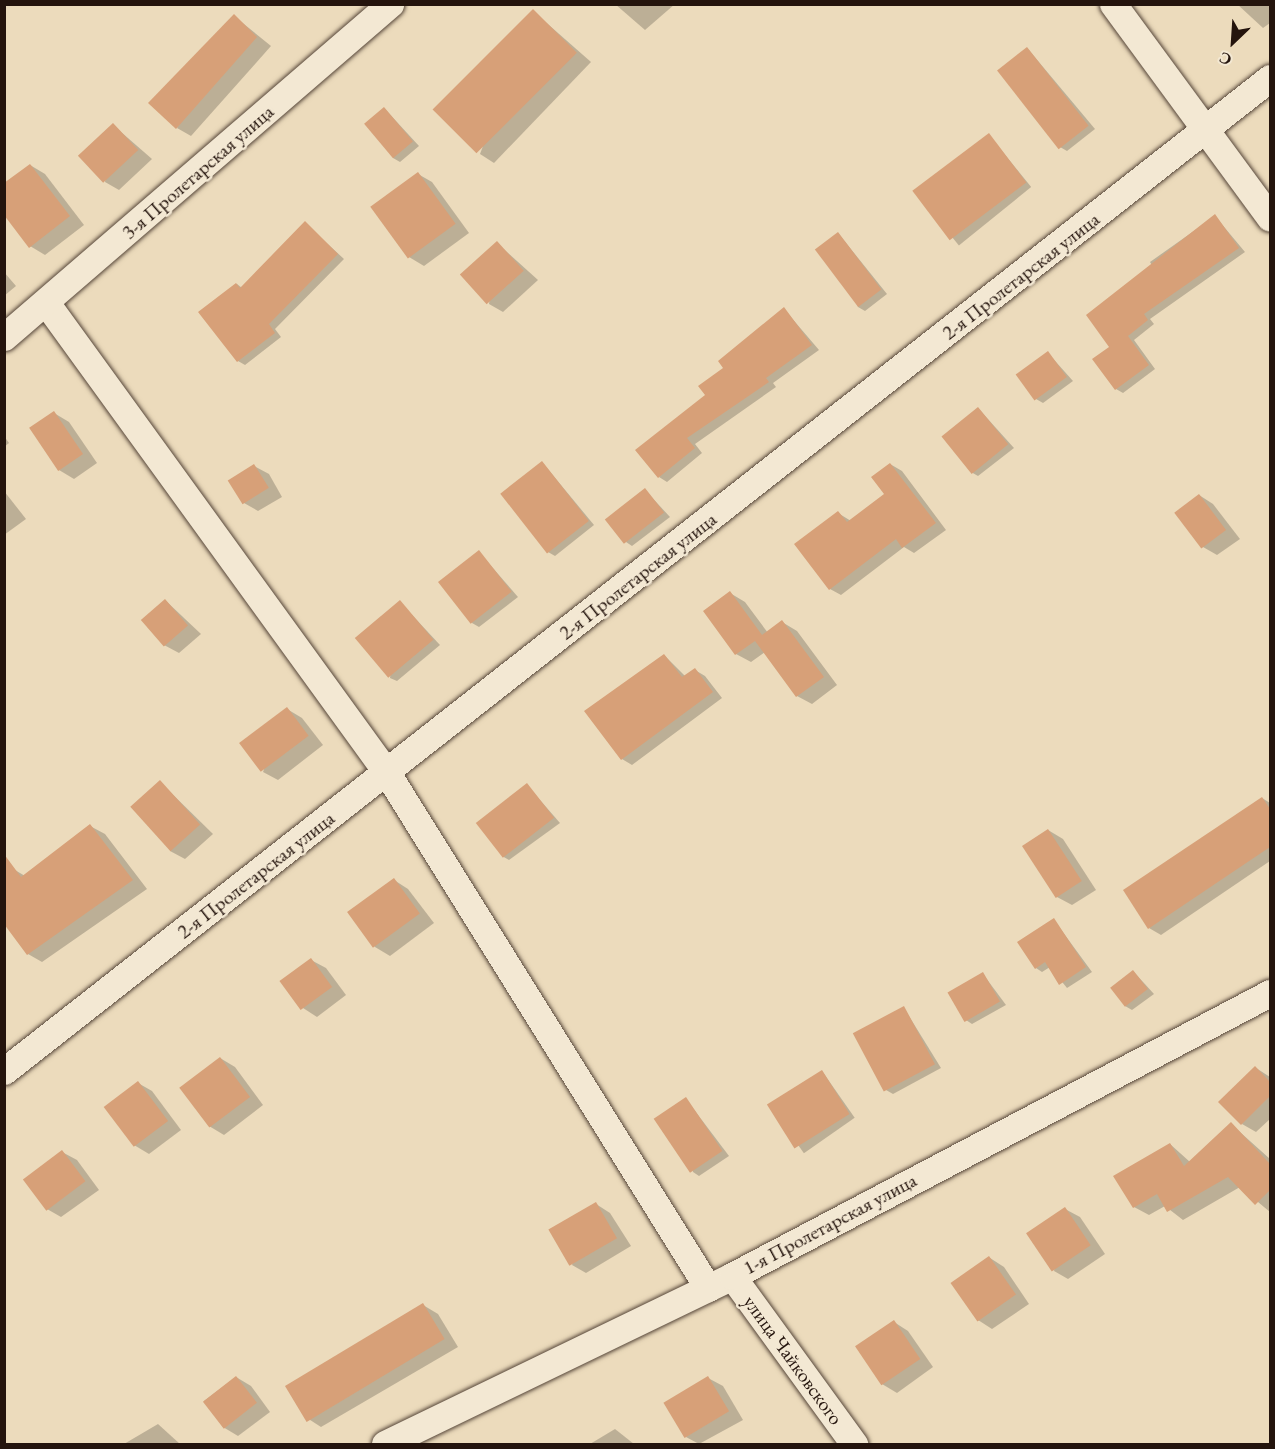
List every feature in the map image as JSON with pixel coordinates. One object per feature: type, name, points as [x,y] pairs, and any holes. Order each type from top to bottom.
[{"type":"street","name":"3-я Пролетарская улица","points":[[4,337],[47,304],[390,4]]},
{"type":"street","points":[[1113,4],[1203,133],[1270,218]]},
{"type":"street","name":"2-я Пролетарская улица","points":[[4,1071],[1203,133],[1270,78]]},
{"type":"street","name":"улица Чайковского","points":[[47,304],[387,773],[720,1282],[854,1444]]},
{"type":"street","name":"1-я Пролетарская улица","points":[[385,1444],[720,1282],[1270,995]]},
{"type":"building","points":[[533,9],[577,53],[476,153],[433,109]]},
{"type":"building","points":[[234,14],[257,37],[176,129],[148,103]]},
{"type":"building","points":[[1027,47],[1089,126],[1059,149],[997,70]]},
{"type":"building","points":[[384,107],[413,141],[393,158],[364,124]]},
{"type":"building","points":[[113,123],[138,150],[103,183],[78,156]]},
{"type":"building","points":[[989,133],[1026,183],[950,240],[912,191]]},
{"type":"building","points":[[30,164],[70,216],[29,248],[4,215],[4,183]]},
{"type":"building","points":[[418,172],[456,224],[408,258],[370,207]]},
{"type":"building","points":[[1215,214],[1239,248],[1144,314],[1148,320],[1128,336],[1149,365],[1115,390],[1092,359],[1109,347],[1086,315]]},
{"type":"building","points":[[305,221],[338,254],[269,324],[275,333],[237,362],[198,312],[236,283],[240,288]]},
{"type":"building","points":[[838,232],[881,290],[858,307],[815,249]]},
{"type":"building","points":[[497,241],[524,271],[487,304],[460,274]]},
{"type":"building","points":[[784,307],[812,345],[766,378],[769,382],[687,438],[695,448],[658,478],[635,450],[705,395],[698,386],[723,368],[718,361]]},
{"type":"building","points":[[1048,351],[1067,377],[1034,400],[1016,375]]},
{"type":"building","points":[[978,407],[1008,444],[972,474],[941,437]]},
{"type":"building","points":[[54,411],[83,454],[58,471],[29,428]]},
{"type":"building","points":[[542,461],[589,521],[547,554],[500,494]]},
{"type":"building","points":[[890,463],[936,523],[902,548],[896,539],[829,590],[794,544],[838,511],[847,522],[884,494],[871,477]]},
{"type":"building","points":[[254,464],[269,488],[243,504],[228,480]]},
{"type":"building","points":[[645,488],[664,512],[624,544],[605,519]]},
{"type":"building","points":[[1199,494],[1226,530],[1201,549],[1174,513]]},
{"type":"building","points":[[479,550],[512,592],[471,624],[438,582]]},
{"type":"building","points":[[730,591],[762,635],[782,620],[824,677],[796,697],[755,641],[735,655],[703,611]]},
{"type":"building","points":[[165,599],[188,625],[164,646],[141,620]]},
{"type":"building","points":[[400,600],[433,640],[388,678],[355,638]]},
{"type":"building","points":[[664,654],[682,677],[695,668],[713,692],[621,760],[584,711]]},
{"type":"building","points":[[287,707],[309,736],[261,772],[239,743]]},
{"type":"building","points":[[160,780],[200,825],[170,851],[130,807]]},
{"type":"building","points":[[527,783],[554,818],[503,858],[476,823]]},
{"type":"building","points":[[1262,797],[1270,809],[1270,847],[1148,929],[1123,890]]},
{"type":"building","points":[[90,824],[133,880],[27,955],[4,924],[4,854],[21,877]]},
{"type":"building","points":[[1048,829],[1082,881],[1056,898],[1022,846]]},
{"type":"building","points":[[394,878],[420,914],[373,948],[347,912]]},
{"type":"building","points":[[1054,918],[1086,967],[1059,985],[1045,962],[1035,969],[1017,942]]},
{"type":"building","points":[[311,958],[332,987],[301,1010],[279,981]]},
{"type":"building","points":[[1133,970],[1148,989],[1125,1007],[1110,988]]},
{"type":"building","points":[[983,972],[1000,1001],[964,1022],[947,992]]},
{"type":"building","points":[[904,1006],[935,1064],[884,1092],[853,1033]]},
{"type":"building","points":[[220,1057],[250,1097],[209,1128],[179,1088]]},
{"type":"building","points":[[1255,1066],[1270,1082],[1270,1096],[1241,1125],[1218,1102]]},
{"type":"building","points":[[822,1070],[850,1114],[794,1149],[767,1104]]},
{"type":"building","points":[[138,1081],[168,1121],[134,1147],[104,1107]]},
{"type":"building","points":[[686,1097],[722,1151],[690,1173],[654,1119]]},
{"type":"building","points":[[1231,1122],[1270,1164],[1270,1190],[1255,1205],[1228,1177],[1167,1212],[1157,1194],[1133,1208],[1113,1176],[1170,1143],[1184,1166]]},
{"type":"building","points":[[62,1150],[85,1181],[46,1211],[23,1179]]},
{"type":"building","points":[[596,1202],[617,1238],[569,1266],[548,1230]]},
{"type":"building","points":[[1065,1207],[1091,1245],[1052,1271],[1026,1233]]},
{"type":"building","points":[[989,1256],[1016,1295],[977,1321],[950,1283]]},
{"type":"building","points":[[423,1303],[445,1339],[307,1422],[285,1386]]},
{"type":"building","points":[[894,1320],[920,1359],[881,1385],[855,1346]]},
{"type":"building","points":[[236,1376],[257,1403],[224,1429],[203,1402]]},
{"type":"building","points":[[708,1376],[729,1411],[685,1438],[663,1403]]}]
